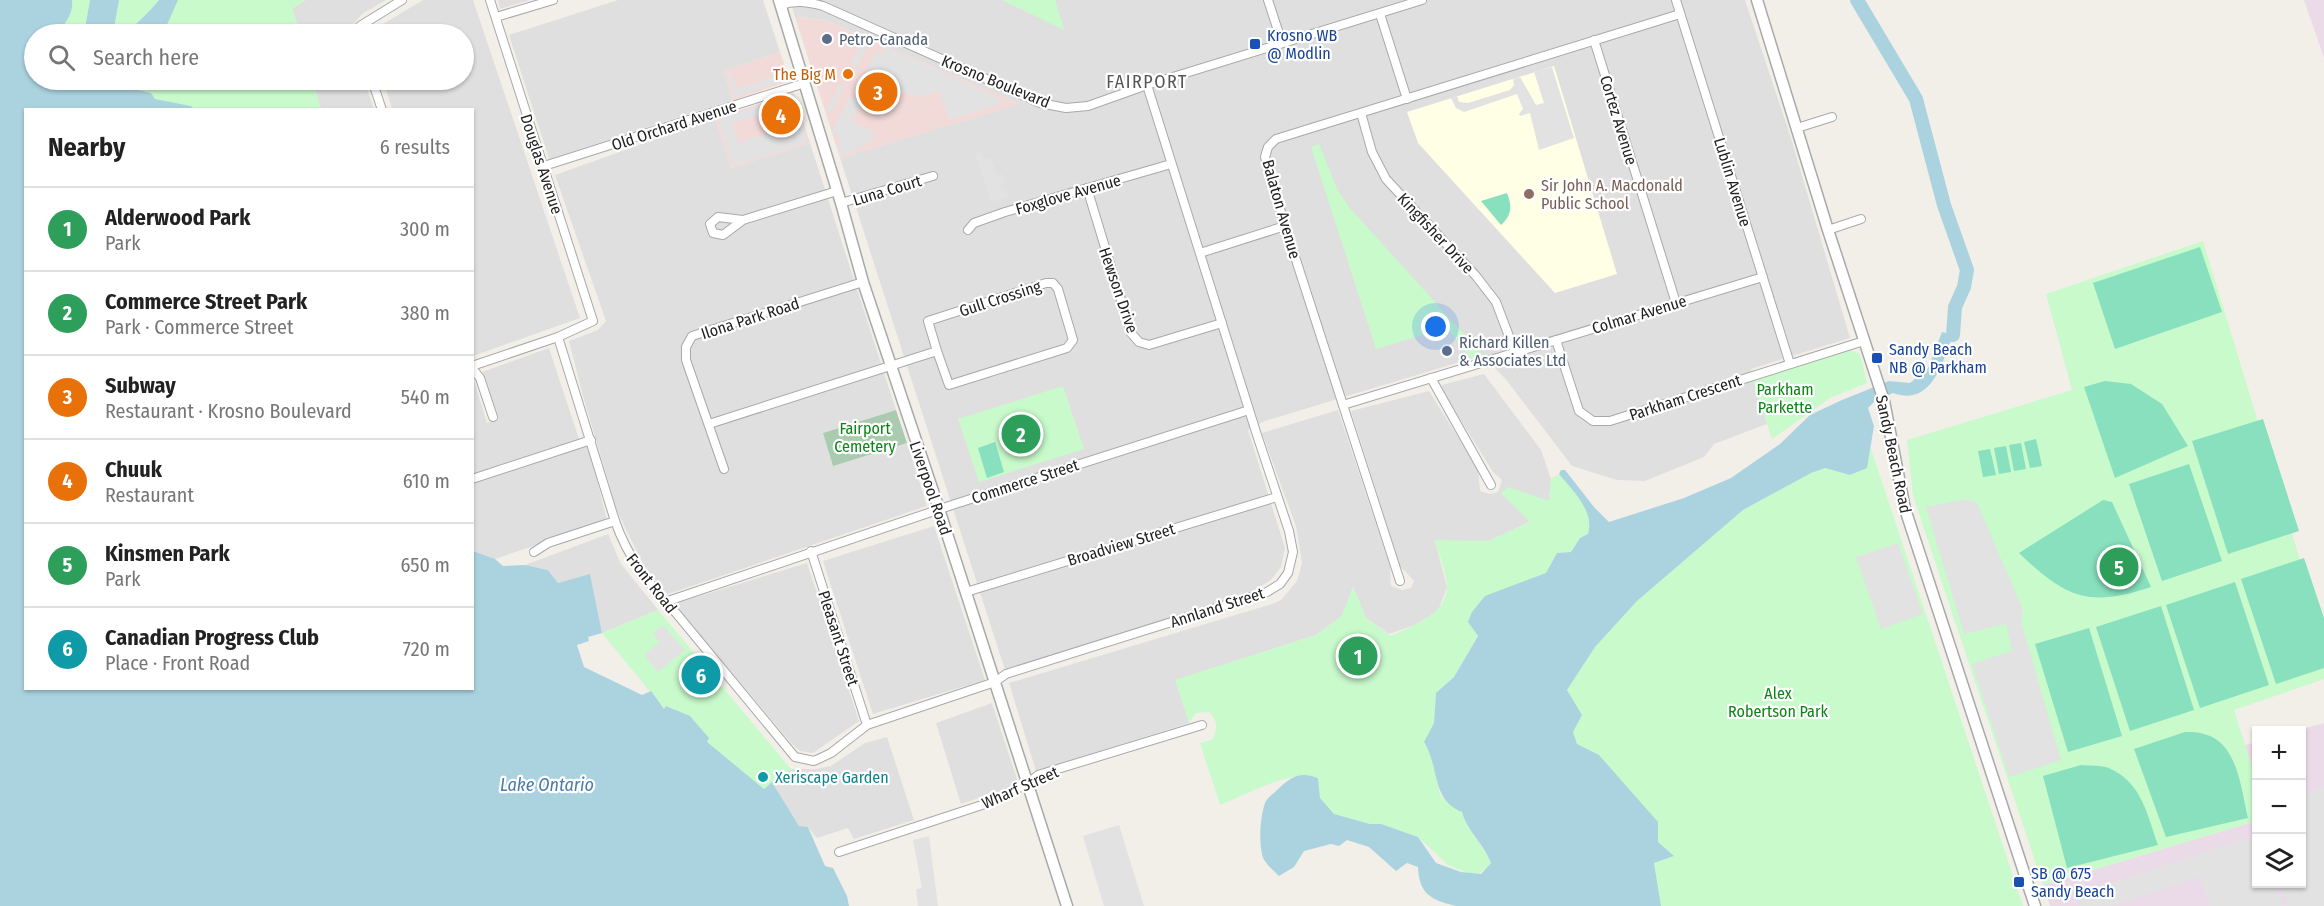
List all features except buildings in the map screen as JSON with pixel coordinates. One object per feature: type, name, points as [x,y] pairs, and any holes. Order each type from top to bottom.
[{"type":"street","points":[[363,24],[402,0]]},
{"type":"street","name":"Douglas Avenue","points":[[490,0],[592,321],[558,337]]},
{"type":"street","points":[[496,17],[553,0]]},
{"type":"street","points":[[1268,0],[1282,42]]},
{"type":"street","name":"Krosno Boulevard","points":[[780,3],[807,2],[823,6],[1040,103],[1066,108],[1088,106],[1282,42],[1422,0]]},
{"type":"street","name":"Lublin Avenue","points":[[1676,0],[1790,364]]},
{"type":"street","name":"Sandy Beach Road","points":[[1757,0],[1884,401],[1905,509],[2035,906]]},
{"type":"street","name":"Liverpool Road","points":[[780,3],[863,282],[1067,906]]},
{"type":"street","points":[[1380,14],[1407,99]]},
{"type":"street","name":"Balaton Avenue","points":[[1400,581],[1285,226],[1265,157],[1268,147],[1276,140],[1680,14]]},
{"type":"street","name":"Cortez Avenue","points":[[1594,40],[1676,303]]},
{"type":"street","name":"Old Orchard Avenue","points":[[544,166],[805,83]]},
{"type":"street","name":"Annland Street","points":[[800,759],[814,761],[831,753],[867,725],[995,682],[1006,674],[1268,592],[1281,584],[1288,573],[1293,552],[1289,531],[1276,497],[1147,85]]},
{"type":"street","points":[[375,90],[381,108]]},
{"type":"street","name":"Kingfisher Drive","points":[[1361,113],[1372,152],[1386,180],[1476,276],[1496,302],[1515,352]]},
{"type":"street","points":[[1797,128],[1832,117]]},
{"type":"street","name":"Foxglove Avenue","points":[[968,230],[974,223],[995,216],[1171,164]]},
{"type":"street","name":"Luna Court","points":[[841,203],[933,176]]},
{"type":"street","name":"Hewson Drive","points":[[1087,188],[1131,333],[1139,342],[1149,345],[1222,323]]},
{"type":"street","points":[[743,220],[837,191]]},
{"type":"street","points":[[1828,230],[1861,219]]},
{"type":"street","points":[[1200,253],[1285,226]]},
{"type":"street","name":"Colmar Avenue","points":[[1343,405],[1763,277]]},
{"type":"street","name":"Ilona Park Road","points":[[724,468],[686,360],[686,347],[692,336],[863,282]]},
{"type":"street","name":"Gull Crossing","points":[[1046,283],[1053,283],[1058,289],[1073,340],[1067,348],[949,386],[937,351],[928,321],[1046,283]]},
{"type":"street","points":[[474,366],[558,337]]},
{"type":"street","name":"Front Road","points":[[558,337],[624,546],[657,595],[795,757],[800,759]]},
{"type":"street","name":"Parkham Crescent","points":[[1556,340],[1579,411],[1593,421],[1610,421],[1864,341]]},
{"type":"street","points":[[710,424],[937,351]]},
{"type":"street","points":[[474,370],[480,378],[493,417]]},
{"type":"street","points":[[1431,378],[1491,485]]},
{"type":"street","name":"Commerce Street","points":[[665,602],[939,509],[1249,410]]},
{"type":"street","points":[[474,478],[591,440]]},
{"type":"street","name":"Broadview Street","points":[[966,592],[1276,497]]},
{"type":"street","points":[[534,552],[548,543],[615,521]]},
{"type":"street","name":"Pleasant Street","points":[[812,551],[867,725]]},
{"type":"street","name":"Wharf Street","points":[[839,852],[991,802],[1038,775],[1202,725]]},
{"type":"shaded area","points":[[306,0],[386,0],[362,14],[354,24],[297,24],[292,8]]},
{"type":"shaded area","points":[[423,0],[473,0],[580,318],[474,356],[474,108],[392,108],[386,90],[474,90],[474,24],[383,24]]},
{"type":"shaded area","points":[[498,0],[530,0],[500,9]]},
{"type":"shaded area","points":[[618,0],[763,0],[780,52],[723,71],[733,100],[549,159],[509,35]]},
{"type":"shaded area","points":[[790,0],[1745,0],[1790,135],[1850,338],[1751,369],[1767,424],[1714,444],[1704,457],[1645,481],[1617,480],[1572,466],[1508,382],[1483,355],[1265,421],[1248,430],[1285,548],[1281,567],[1271,580],[1253,591],[1005,670],[840,158],[1019,104],[825,20],[795,17]]},
{"type":"shaded area","points":[[2304,0],[2324,0],[2324,58]]},
{"type":"shaded area","points":[[795,17],[825,20],[1020,104],[840,158]]},
{"type":"shaded area","points":[[865,38],[871,41],[856,68],[850,64]]},
{"type":"shaded area","points":[[886,47],[1001,99],[999,104],[949,120],[940,91],[917,97],[864,75],[877,52],[884,53]]},
{"type":"shaded area","points":[[780,52],[790,81],[733,100],[723,71]]},
{"type":"shaded area","points":[[785,66],[789,79],[735,97],[726,72],[730,71],[737,89],[780,75],[778,68]]},
{"type":"shaded area","name":"Sir John A. Macdonald Public School","points":[[1554,66],[1617,274],[1555,293],[1418,143],[1407,112]]},
{"type":"shaded area","points":[[1552,67],[1574,138],[1539,150],[1530,113],[1520,116],[1519,114],[1523,109],[1517,94],[1464,112],[1456,108],[1451,98],[1457,96],[1459,102],[1468,103],[1510,90],[1514,85],[1513,79],[1520,77],[1536,105],[1544,103],[1534,72]]},
{"type":"shaded area","points":[[840,84],[845,86],[831,113],[826,111]]},
{"type":"shaded area","points":[[315,90],[367,90],[374,108],[321,108]]},
{"type":"shaded area","points":[[794,93],[810,143],[731,168],[715,118]]},
{"type":"shaded area","points":[[793,95],[808,142],[733,166],[718,118]],"holes":[[[782,107],[789,127],[785,128],[786,133],[772,138],[770,133],[738,143],[732,124]]]},
{"type":"shaded area","points":[[850,97],[861,102],[852,122],[873,131],[874,138],[861,147],[839,156],[838,135],[831,132]]},
{"type":"shaded area","points":[[715,118],[731,168],[810,143],[896,410],[823,433],[833,465],[907,443],[927,506],[668,594],[649,576],[617,511],[583,396],[569,341],[598,330],[606,321],[555,175]]},
{"type":"shaded area","points":[[981,151],[984,160],[992,158],[997,175],[1002,174],[1005,182],[1000,184],[1002,190],[1006,189],[1008,197],[991,202],[975,154]]},
{"type":"shaded area","points":[[549,348],[579,439],[474,474],[474,381],[487,423],[498,418],[482,372]]},
{"type":"shaded area","points":[[1484,374],[1541,450],[1551,479],[1549,501],[1501,493],[1531,521],[1489,541],[1435,541],[1447,587],[1438,611],[1415,625],[1389,634],[1366,618],[1353,587],[1342,616],[1316,635],[1176,680],[1189,723],[1036,771],[1009,683],[1272,604],[1281,600],[1297,581],[1302,563],[1296,526],[1262,433],[1338,410],[1390,566],[1391,586],[1402,590],[1411,588],[1414,581],[1400,566],[1351,411],[1429,391],[1478,469],[1480,491],[1490,494],[1498,492],[1502,480],[1493,472],[1442,390],[1442,385]]},
{"type":"shaded area","points":[[588,443],[607,521],[495,559],[474,551],[474,480]]},
{"type":"shaded area","points":[[1965,499],[1977,503],[2023,610],[2021,622],[2061,760],[2009,777],[1972,664],[2012,651],[2006,624],[1964,634],[1926,507]]},
{"type":"shaded area","points":[[934,526],[985,680],[873,714],[823,561]]},
{"type":"shaded area","points":[[608,534],[621,564],[658,610],[602,633],[590,575],[558,583],[548,570],[525,565]]},
{"type":"shaded area","points":[[1898,543],[1923,614],[1881,629],[1856,557]]},
{"type":"shaded area","points":[[807,563],[859,721],[813,753],[800,751],[792,744],[674,604]]},
{"type":"shaded area","points":[[663,625],[685,650],[658,672],[644,655],[659,643],[653,633]]},
{"type":"shaded area","points":[[992,703],[1019,785],[961,804],[936,723]]},
{"type":"shaded area","points":[[2324,723],[2324,906],[2050,906],[2043,885],[2252,822],[2252,888],[2306,888],[2306,728]]},
{"type":"shaded area","points":[[887,737],[914,820],[854,839],[848,828],[817,838],[808,827],[799,826],[772,782],[791,769],[831,766],[865,743]]},
{"type":"shaded area","points":[[2252,743],[2252,767],[2245,745]]},
{"type":"shaded area","points":[[2324,787],[2324,906],[2287,906],[2281,888],[2306,888],[2306,793]]},
{"type":"shaded area","points":[[1119,825],[1144,906],[1104,906],[1083,836]]},
{"type":"shaded area","points":[[929,836],[938,906],[918,906],[916,889],[922,888],[913,840]]},
{"type":"shaded area","points":[[2252,836],[2252,888],[2277,888],[2284,906],[2210,906],[2200,877],[2113,906],[2081,906],[2077,894]]},
{"type":"green space","points":[[72,0],[90,0],[86,24],[64,24],[72,10]]},
{"type":"green space","points":[[119,0],[159,0],[135,24],[115,24]]},
{"type":"green space","points":[[178,0],[306,0],[292,9],[297,24],[167,24]]},
{"type":"green space","points":[[1002,0],[1055,0],[1064,30]]},
{"type":"green space","points":[[138,90],[315,90],[321,108],[193,108],[155,99],[151,93]]},
{"type":"green space","points":[[1319,144],[1337,189],[1349,207],[1483,355],[1472,359],[1446,328],[1376,349],[1311,147]]},
{"type":"green space","points":[[1507,193],[1510,210],[1501,225],[1481,201]]},
{"type":"green space","points":[[2203,241],[2324,639],[2324,679],[2234,710],[2252,766],[2252,822],[2043,885],[1913,496],[1907,440],[2072,390],[2046,294]]},
{"type":"green space","points":[[2200,247],[2222,312],[2115,349],[2093,283]]},
{"type":"green space","name":"Parkham Parkette","points":[[1851,350],[1860,354],[1867,383],[1830,398],[1772,439],[1753,381]]},
{"type":"green space","points":[[2105,381],[2131,384],[2162,404],[2188,446],[2115,478],[2084,387]]},
{"type":"green space","points":[[1063,386],[1084,449],[979,482],[958,419]]},
{"type":"green space","name":"Fairport Cemetery","points":[[896,410],[907,443],[833,466],[823,433]]},
{"type":"green space","points":[[2263,419],[2299,531],[2228,554],[2192,441]]},
{"type":"green space","points":[[2036,439],[2042,466],[2030,468],[2024,442]]},
{"type":"green space","points":[[995,442],[1004,472],[987,478],[978,448]]},
{"type":"green space","points":[[2021,443],[2026,469],[2014,471],[2009,445]]},
{"type":"green space","name":"Alex Robertson Park","points":[[1870,446],[2023,906],[1661,906],[1654,863],[1674,856],[1658,842],[1599,755],[1577,744],[1567,690],[1595,647],[1637,601],[1743,510],[1811,473],[1825,468],[1850,475],[1866,468]]},
{"type":"green space","points":[[2006,446],[2011,472],[1999,474],[1994,448]]},
{"type":"green space","points":[[1990,449],[1996,475],[1983,477],[1978,451]]},
{"type":"green space","points":[[2189,464],[2222,561],[2162,581],[2129,484]]},
{"type":"green space","points":[[1559,474],[1586,509],[1588,534],[1580,538],[1571,552],[1557,553],[1546,573],[1478,635],[1454,677],[1436,693],[1434,723],[1424,743],[1430,752],[1441,797],[1462,812],[1491,863],[1479,874],[1468,873],[1448,865],[1418,837],[1381,824],[1370,824],[1334,814],[1320,798],[1318,778],[1308,776],[1283,780],[1220,805],[1200,743],[1212,740],[1216,728],[1214,718],[1209,712],[1196,713],[1189,723],[1175,680],[1316,635],[1342,616],[1353,587],[1366,618],[1391,636],[1418,623],[1435,612],[1445,596],[1447,581],[1435,540],[1489,541],[1530,522],[1501,493],[1508,487],[1549,501],[1551,479]]},
{"type":"green space","points":[[2103,500],[2112,502],[2151,587],[2110,597],[2079,595],[2051,580],[2019,553]]},
{"type":"green space","points":[[2304,558],[2324,618],[2324,668],[2276,684],[2241,579]]},
{"type":"green space","points":[[2235,582],[2269,685],[2200,708],[2166,605]]},
{"type":"green space","points":[[2161,606],[2194,710],[2130,731],[2096,627]]},
{"type":"green space","points":[[658,610],[791,769],[764,789],[706,742],[675,709],[666,706],[664,709],[602,633]]},
{"type":"green space","points":[[2089,628],[2122,736],[2068,752],[2035,644]]},
{"type":"green space","points":[[2185,732],[2204,734],[2215,739],[2224,747],[2236,768],[2248,818],[2166,837],[2134,749]]},
{"type":"green space","points":[[2081,765],[2109,768],[2129,782],[2142,800],[2158,845],[2067,868],[2043,776]]},
{"type":"water","name":"Lake Ontario","points":[[0,0],[72,0],[72,10],[64,24],[24,24],[24,90],[138,90],[151,93],[155,99],[193,108],[24,108],[24,690],[474,690],[474,551],[495,559],[503,566],[525,565],[548,570],[558,583],[590,574],[602,633],[588,637],[589,641],[577,645],[584,667],[642,695],[651,691],[664,709],[666,706],[690,716],[709,738],[707,742],[764,789],[772,782],[799,826],[808,827],[825,866],[833,868],[847,896],[849,906],[0,906]]},
{"type":"water","points":[[90,0],[119,0],[115,24],[86,24]]},
{"type":"water","points":[[159,0],[178,0],[167,24],[135,24]]},
{"type":"water","points":[[1942,332],[1953,335],[1934,380],[1917,394],[1906,396],[1893,393],[1875,401],[1868,408],[1874,426],[1867,468],[1850,475],[1825,468],[1811,473],[1743,510],[1637,601],[1595,647],[1567,690],[1582,715],[1573,732],[1577,744],[1599,755],[1658,822],[1658,842],[1674,856],[1654,863],[1661,906],[1456,906],[1433,898],[1424,890],[1418,867],[1407,863],[1396,871],[1369,847],[1347,840],[1339,846],[1331,844],[1304,851],[1294,867],[1279,876],[1266,863],[1262,854],[1260,835],[1265,803],[1287,782],[1296,776],[1306,775],[1318,778],[1320,798],[1334,814],[1370,824],[1381,824],[1418,837],[1436,863],[1461,872],[1481,874],[1491,863],[1462,812],[1445,800],[1424,742],[1434,723],[1436,693],[1454,677],[1478,636],[1468,622],[1472,612],[1485,596],[1546,573],[1557,553],[1571,552],[1580,538],[1588,534],[1589,525],[1585,509],[1559,474],[1561,470],[1565,470],[1609,522],[1684,498],[1731,478],[1780,444],[1810,415],[1889,381],[1910,383],[1928,368]]},
{"type":"waterway","points":[[1857,0],[1916,99],[1944,205],[1967,270],[1964,287],[1955,307],[1953,335]]},
{"type":"place","name":"Petro-Canada","points":[[827,39]]},
{"type":"place","name":"Krosno WB @ Modlin","points":[[1255,44]]},
{"type":"place","name":"The Big M","points":[[848,74]]},
{"type":"place","name":"Subway","points":[[878,92]]},
{"type":"place","name":"Chuuk","points":[[781,115]]},
{"type":"place","name":"Sir John A. Macdonald Public School","points":[[1529,194]]},
{"type":"place","name":"Richard Killen & Associates Ltd","points":[[1447,351]]},
{"type":"place","name":"Sandy Beach NB @ Parkham","points":[[1877,358]]},
{"type":"place","name":"Commerce Street Park","points":[[1021,434]]},
{"type":"place","name":"Kinsmen Park","points":[[2119,567]]},
{"type":"place","name":"Alderwood Park","points":[[1358,656]]},
{"type":"place","name":"Canadian Progress Club","points":[[701,675]]},
{"type":"place","name":"Xeriscape Garden","points":[[763,777]]},
{"type":"place","name":"SB @ 675 Sandy Beach","points":[[2019,882]]},
{"type":"district","name":"FAIRPORT","points":[[1147,82]]}]
